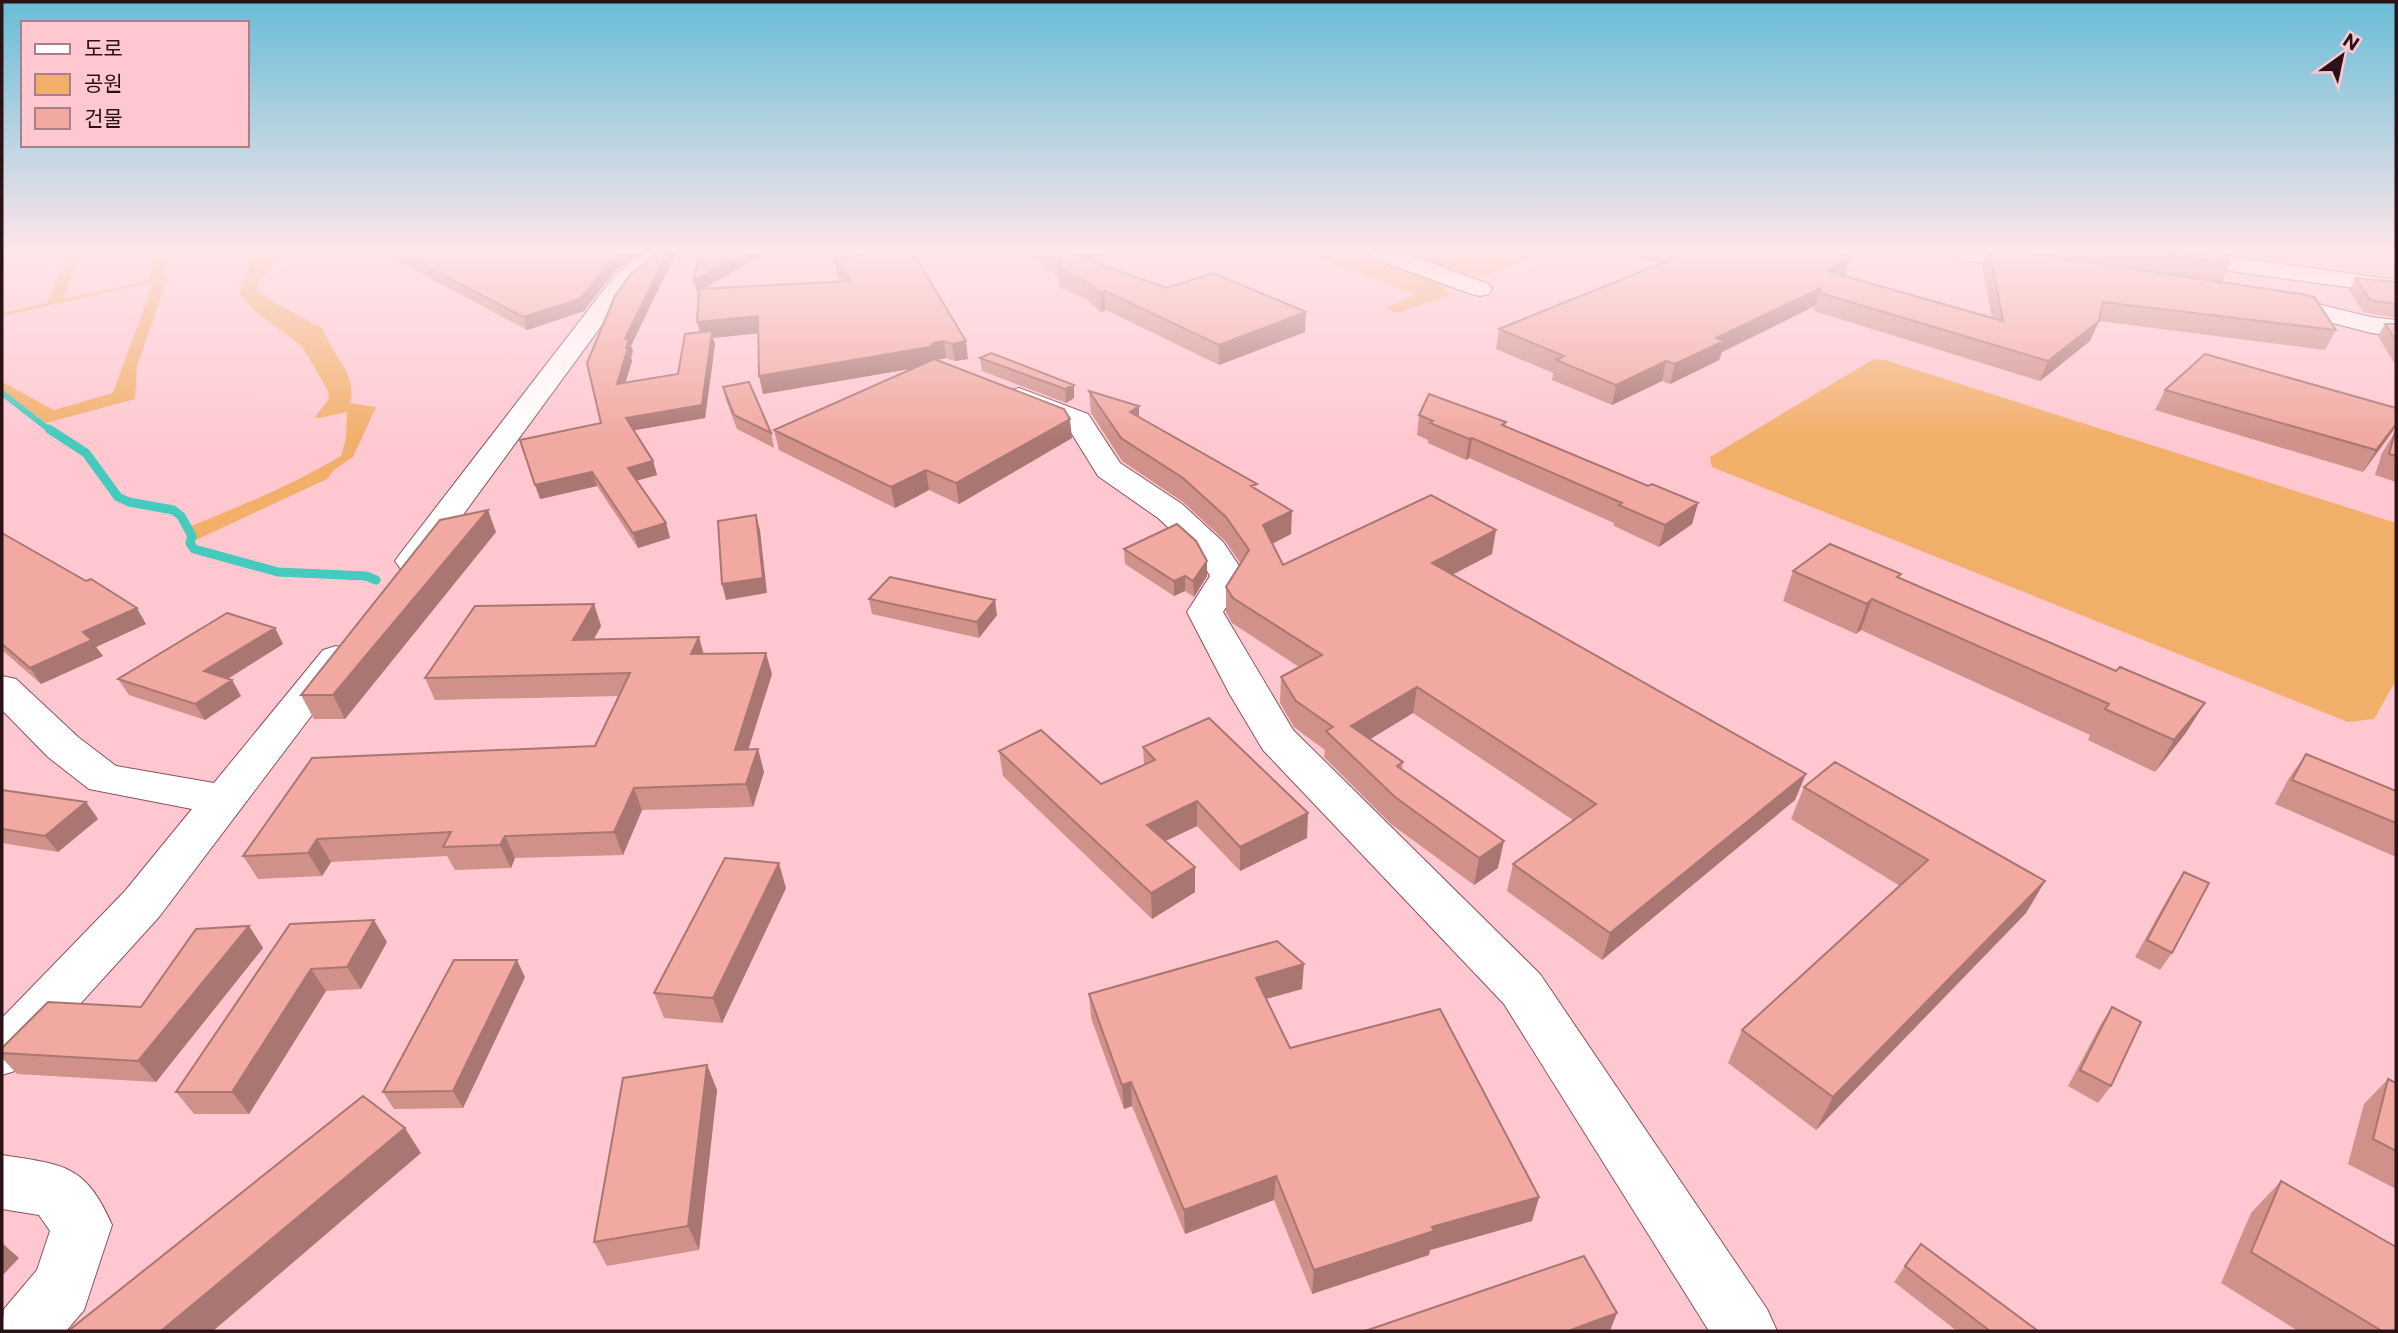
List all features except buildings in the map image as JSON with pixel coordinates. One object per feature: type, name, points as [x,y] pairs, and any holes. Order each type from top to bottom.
[{"type":"street","points":[[391,589],[597,315]]},
{"type":"street","points":[[2337,315],[2371,325],[2396,328]]},
{"type":"street","points":[[983,383],[1078,420],[1109,470],[1170,511],[1211,549],[1228,576],[1205,612],[1278,740],[1522,989],[1745,1331]]},
{"type":"street","points":[[2,1053],[142,904],[357,632]]},
{"type":"street","points":[[2,688],[63,747],[104,779],[224,800]]},
{"type":"street","points":[[2,1182],[56,1191],[82,1225],[62,1289],[26,1331]]},
{"type":"green space","points":[[141,315],[155,315],[137,366],[135,399],[46,423],[2,390],[2,382],[54,410],[113,393]]},
{"type":"green space","points":[[260,315],[298,315],[323,329],[347,374],[352,392],[350,403],[376,407],[353,457],[334,470],[327,479],[194,541],[196,535],[189,527],[266,495],[341,456],[346,439],[347,412],[315,417],[329,399],[328,391],[302,346]]},
{"type":"green space","points":[[1874,359],[1885,360],[2396,523],[2396,680],[2374,719],[2348,722],[1712,467],[1710,457]]},
{"type":"waterway","points":[[2,393],[51,431]]},
{"type":"waterway","points":[[49,429],[86,453],[118,497],[129,502],[173,510],[181,516],[192,536],[190,543],[194,549],[278,572],[366,576],[376,580]]}]
